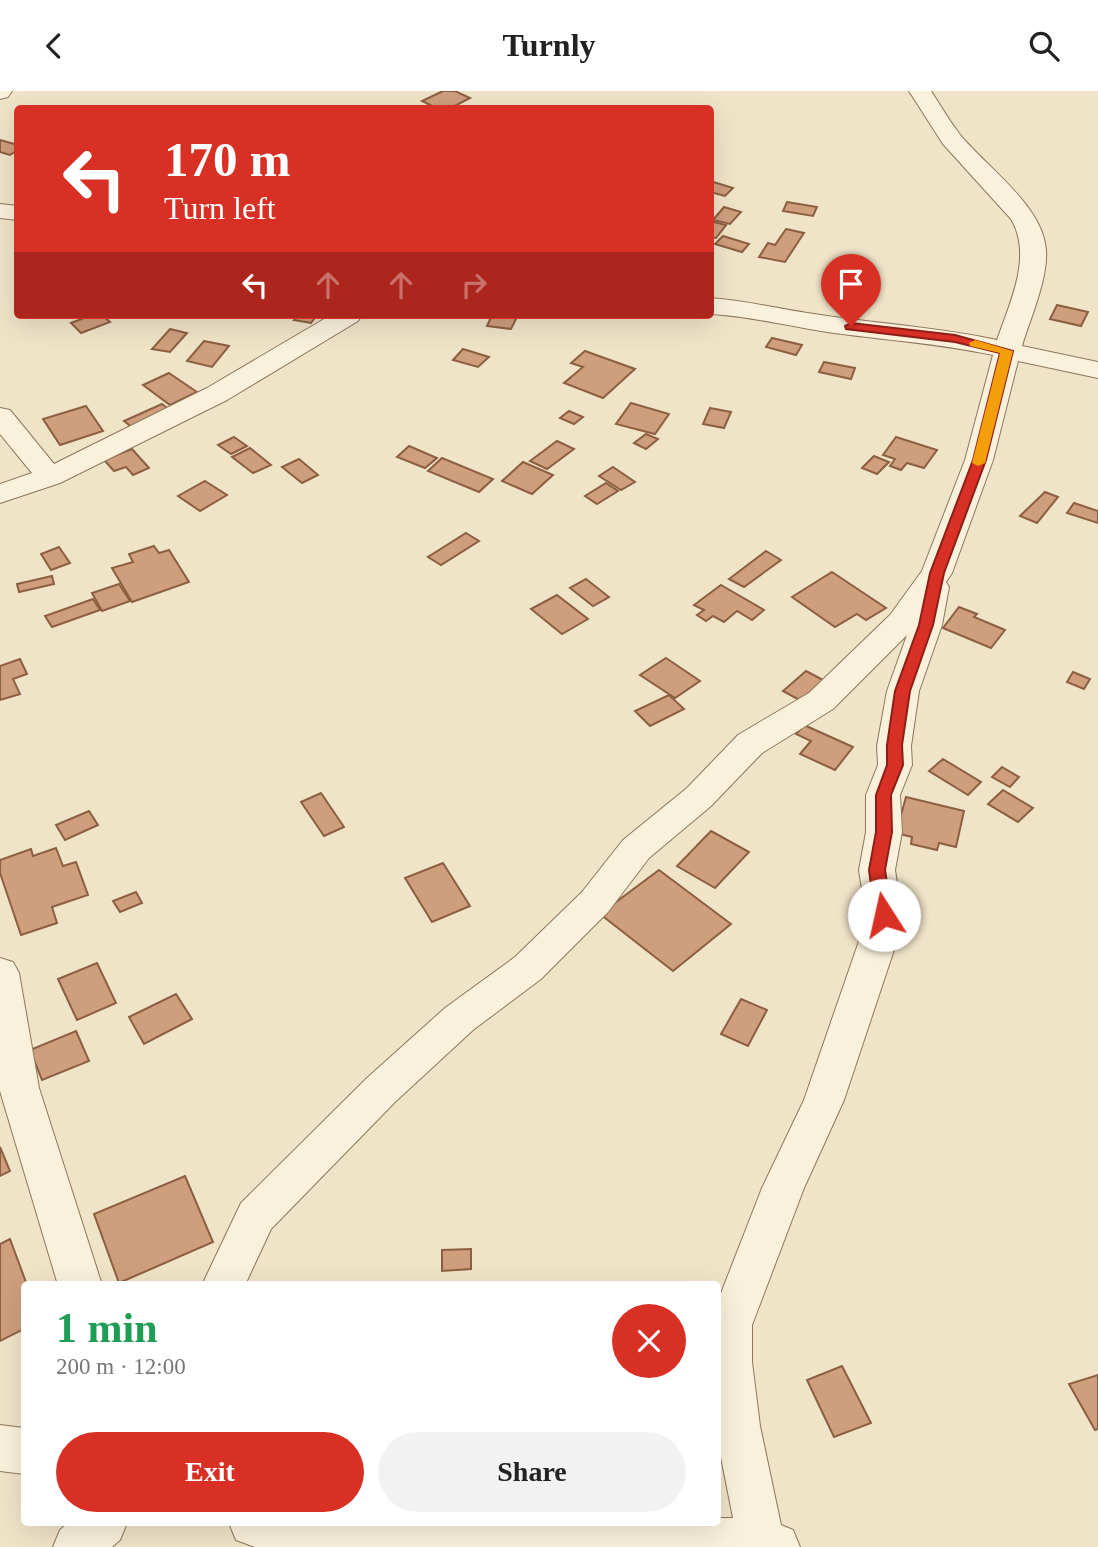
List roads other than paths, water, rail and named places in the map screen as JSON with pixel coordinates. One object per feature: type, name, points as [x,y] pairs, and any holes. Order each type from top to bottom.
[{"type":"street","points":[[276,1526],[766,1546],[737,1426],[730,1362],[730,1325],[783,1188],[824,1100],[877,944],[884,915],[877,870],[884,832],[883,795],[895,765],[894,745],[903,691],[926,625],[937,573],[979,460],[1034,253],[1030,230],[1021,215],[951,139],[920,91]]},
{"type":"street","points":[[714,306],[740,308],[825,324],[955,339],[1098,370]]},
{"type":"street","points":[[0,494],[50,477],[218,394],[342,319]]},
{"type":"street","points":[[0,415],[50,477]]},
{"type":"street","points":[[225,1281],[256,1216],[381,1090],[459,1019],[528,968],[595,902],[636,849],[699,797],[750,744],[821,701],[901,622],[937,573]]},
{"type":"street","points":[[0,973],[19,1088],[78,1281]]},
{"type":"street","points":[[0,1448],[21,1451]]},
{"type":"street","points":[[78,1547],[100,1526]]}]
